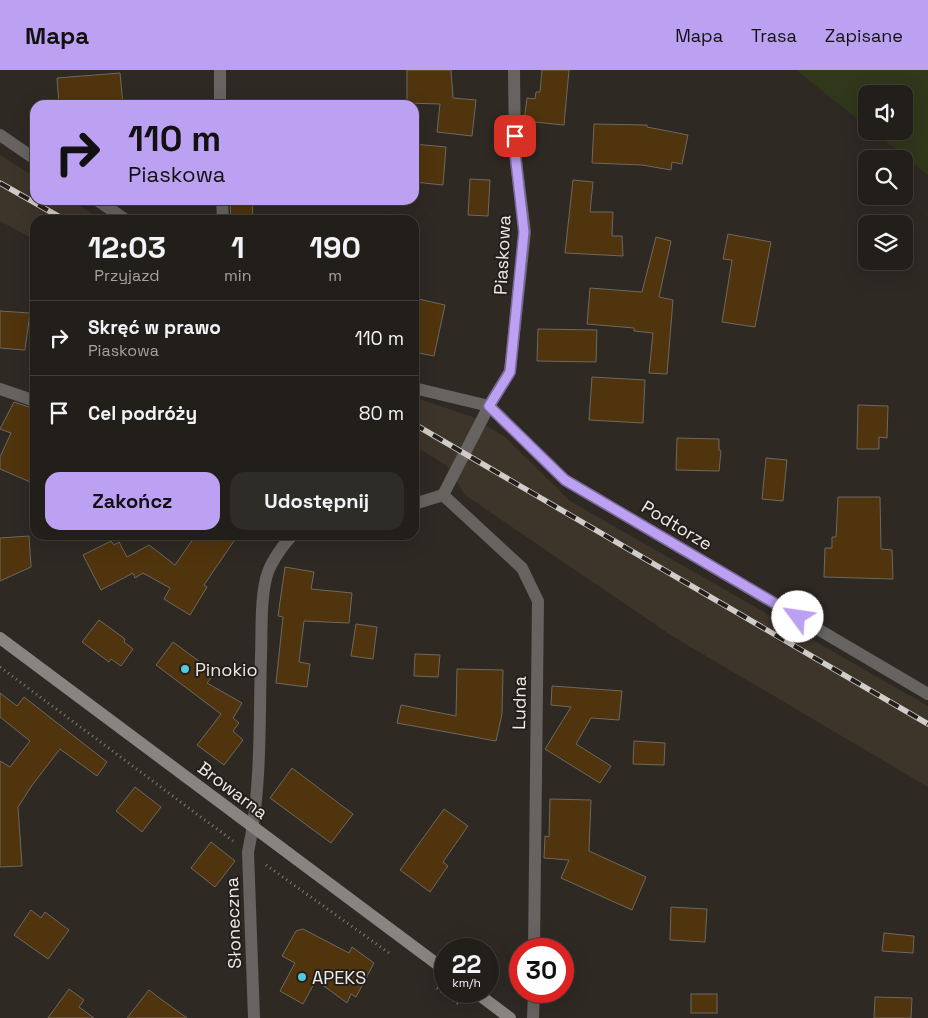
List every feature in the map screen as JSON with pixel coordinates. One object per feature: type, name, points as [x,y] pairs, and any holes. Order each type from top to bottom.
[{"type":"street","points":[[220,70],[220,100]]},
{"type":"street","name":"Piaskowa","points":[[489,406],[510,372],[524,232],[515,153],[514,70]]},
{"type":"street","points":[[0,135],[30,155]]},
{"type":"street","points":[[104,205],[118,215]]},
{"type":"street","points":[[0,389],[30,399]]},
{"type":"street","points":[[419,389],[489,406],[443,495],[419,502]]},
{"type":"street","name":"Podtorze","points":[[489,406],[565,480],[928,694]]},
{"type":"street","name":"Ludna","points":[[443,495],[522,568],[538,601],[534,938]]},
{"type":"street","name":"Słoneczna","points":[[254,1018],[248,852],[254,828],[257,792],[263,605],[268,572],[288,540]]},
{"type":"street","name":"Browarna","points":[[0,638],[434,962]]},
{"type":"street","points":[[490,1003],[510,1018]]},
{"type":"street","points":[[533,1018],[534,1003]]},
{"type":"shaded area","points":[[0,155],[30,174],[30,205],[78,205],[94,215],[30,215],[30,237],[0,221]]},
{"type":"shaded area","points":[[419,399],[473,417],[505,437],[570,501],[928,706],[928,787],[672,636],[465,495],[446,465],[419,449]]},
{"type":"green space","points":[[796,70],[928,70],[928,175],[913,163],[913,150],[897,150],[884,140],[913,140],[913,85],[858,85],[858,120]]},
{"type":"building","points":[[407,70],[451,70],[453,98],[476,100],[472,136],[437,132],[440,104],[419,103],[419,100],[407,100]]},
{"type":"building","points":[[542,70],[569,70],[564,125],[524,121],[527,98],[535,99],[536,92],[540,92]]},
{"type":"building","points":[[120,73],[123,100],[59,100],[57,78]]},
{"type":"building","points":[[594,124],[647,125],[647,127],[688,135],[682,164],[672,162],[671,170],[642,165],[592,163]]},
{"type":"building","points":[[419,144],[446,147],[443,185],[419,183]]},
{"type":"building","points":[[470,179],[490,180],[488,216],[468,215]]},
{"type":"building","points":[[573,180],[593,182],[590,212],[613,212],[612,236],[622,236],[623,256],[565,253]]},
{"type":"building","points":[[230,205],[252,205],[253,215],[231,215]]},
{"type":"building","points":[[728,234],[771,242],[755,327],[722,322],[732,260],[723,259]]},
{"type":"building","points":[[656,237],[671,241],[659,297],[673,300],[667,374],[649,373],[653,333],[634,331],[634,328],[587,324],[590,288],[642,292]]},
{"type":"building","points":[[419,299],[445,305],[434,356],[419,353]]},
{"type":"building","points":[[0,311],[30,313],[25,350],[0,348]]},
{"type":"building","points":[[538,329],[597,330],[596,362],[537,361]]},
{"type":"building","points":[[592,377],[645,380],[643,423],[589,420]]},
{"type":"building","points":[[14,402],[30,407],[30,482],[0,469],[0,457],[11,433],[0,429]]},
{"type":"building","points":[[858,405],[888,406],[887,438],[879,437],[879,449],[857,449]]},
{"type":"building","points":[[677,438],[719,439],[719,450],[721,451],[719,471],[676,470]]},
{"type":"building","points":[[766,458],[787,460],[783,501],[762,499]]},
{"type":"building","points":[[838,497],[880,497],[881,549],[892,550],[893,579],[824,577],[825,548],[832,548],[832,537],[836,537]]},
{"type":"building","points":[[29,536],[31,567],[0,581],[0,538]]},
{"type":"building","points":[[192,540],[235,540],[204,585],[207,587],[190,615],[164,599],[170,588],[143,573],[135,578],[133,573],[101,590],[83,555],[111,541],[114,545],[119,542],[127,557],[149,545],[175,565]]},
{"type":"building","points":[[285,567],[314,572],[311,589],[352,593],[349,623],[304,621],[299,662],[310,664],[307,687],[276,683],[283,617],[278,616]]},
{"type":"building","points":[[99,620],[125,639],[124,642],[133,649],[121,666],[111,659],[109,662],[82,642]]},
{"type":"building","points":[[356,624],[377,627],[373,659],[351,656]]},
{"type":"building","points":[[173,642],[215,673],[207,683],[242,703],[233,718],[239,723],[233,731],[243,740],[224,765],[197,745],[221,714],[156,665]]},
{"type":"building","points":[[415,654],[440,655],[438,677],[414,676]]},
{"type":"building","points":[[457,669],[503,670],[502,714],[496,741],[397,723],[401,705],[456,716]]},
{"type":"building","points":[[552,686],[622,691],[619,720],[591,718],[576,744],[611,766],[600,783],[545,749],[571,707],[551,705]]},
{"type":"building","points":[[0,693],[17,706],[24,697],[107,762],[97,776],[60,749],[18,807],[22,866],[0,867],[0,761],[10,767],[30,741],[0,717]]},
{"type":"building","points":[[634,741],[665,743],[664,765],[633,764]]},
{"type":"building","points":[[292,768],[353,814],[331,843],[270,798]]},
{"type":"building","points":[[135,787],[161,807],[142,832],[116,811]]},
{"type":"building","points":[[550,799],[591,800],[589,851],[646,877],[632,910],[561,878],[569,860],[544,858],[545,836],[549,837]]},
{"type":"building","points":[[444,809],[468,826],[443,862],[448,866],[430,892],[400,870]]},
{"type":"building","points":[[211,842],[235,861],[215,887],[191,868]]},
{"type":"building","points":[[671,907],[707,909],[705,942],[670,940]]},
{"type":"building","points":[[31,910],[41,918],[45,912],[69,930],[48,959],[14,935]]},
{"type":"building","points":[[303,929],[349,953],[352,947],[374,963],[356,997],[351,994],[347,1003],[316,980],[303,1004],[280,991],[295,963],[282,956],[296,931]]},
{"type":"building","points":[[884,933],[914,936],[913,953],[882,951]]},
{"type":"building","points":[[69,989],[84,1000],[79,1007],[94,1018],[48,1018]]},
{"type":"building","points":[[149,990],[158,997],[187,1018],[127,1018]]},
{"type":"building","points":[[691,994],[717,994],[717,1013],[691,1013]]},
{"type":"building","points":[[875,997],[912,998],[911,1018],[874,1018]]},
{"type":"railway","points":[[0,183],[30,200]]},
{"type":"railway","points":[[39,205],[56,215]]},
{"type":"railway","points":[[419,427],[928,724]]},
{"type":"place","name":"Pinokio","points":[[185,669]]},
{"type":"place","name":"APEKS","points":[[302,977]]},
{"type":"route","points":[[515,136],[515,153],[524,232],[510,372],[489,406],[565,480],[798,617]]}]
